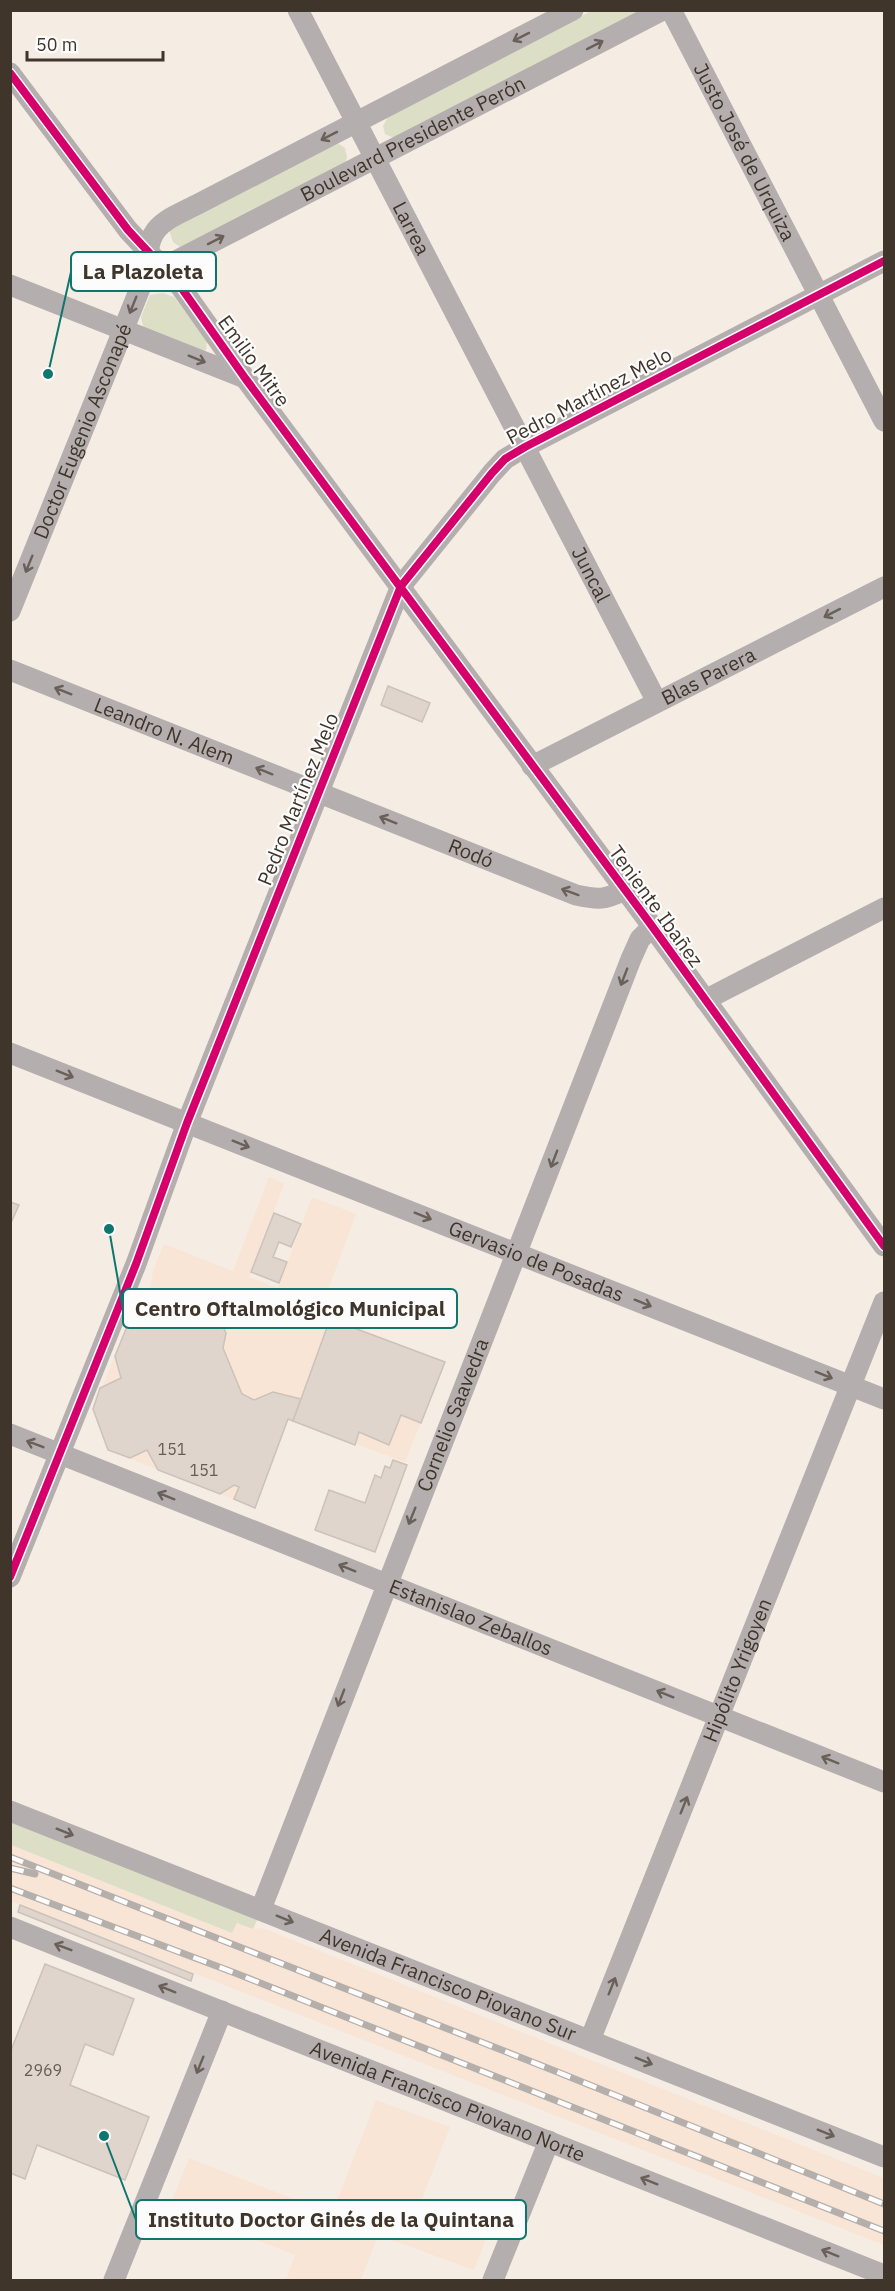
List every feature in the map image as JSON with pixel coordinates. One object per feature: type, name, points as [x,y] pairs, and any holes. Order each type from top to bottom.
[{"type":"street","name":"Larrea","points":[[298,10],[525,447]]},
{"type":"street","name":"Boulevard Presidente Perón","points":[[147,249],[154,230],[165,221],[573,10]]},
{"type":"street","name":"Boulevard Presidente Perón","points":[[164,267],[663,10]]},
{"type":"street","name":"Justo José de Urquiza","points":[[671,10],[885,421]]},
{"type":"street","name":"Emilio Mitre","points":[[10,73],[128,230],[180,286],[245,378],[400,586]]},
{"type":"street","name":"Doctor Eugenio Asconapé","points":[[10,611],[147,271],[147,249]]},
{"type":"street","name":"Pedro Martínez Melo","points":[[10,1577],[400,586],[505,459],[885,261]]},
{"type":"street","points":[[10,285],[245,378]]},
{"type":"street","name":"Juncal","points":[[525,447],[657,702]]},
{"type":"street","name":"Teniente Ibañez","points":[[400,586],[885,1246]]},
{"type":"street","name":"Blas Parera","points":[[532,766],[885,587]]},
{"type":"street","name":"Leandro N. Alem","points":[[10,670],[318,792]]},
{"type":"street","name":"Rodó","points":[[318,792],[576,895],[596,900],[606,899],[625,890]]},
{"type":"street","points":[[705,1000],[885,908]]},
{"type":"street","name":"Cornelio Saavedra","points":[[261,1909],[385,1583],[640,939],[652,927]]},
{"type":"street","name":"Gervasio de Posadas","points":[[10,1053],[885,1399]]},
{"type":"street","name":"Hipólito Yrigoyen","points":[[590,2040],[885,1302]]},
{"type":"street","name":"Estanislao Zeballos","points":[[10,1434],[885,1782]]},
{"type":"street","name":"Avenida Francisco Piovano Sur","points":[[10,1810],[885,2157]]},
{"type":"street","name":"Avenida Francisco Piovano Norte","points":[[10,1927],[885,2275]]},
{"type":"street","points":[[114,2280],[222,2011]]},
{"type":"street","points":[[493,2280],[549,2140]]},
{"type":"shaded area","points":[[269,1177],[284,1184],[249,1277],[278,1288],[312,1197],[356,1214],[322,1307],[327,1309],[330,1319],[445,1362],[405,1462],[288,1419],[255,1508],[108,1450],[93,1409],[137,1302],[150,1290],[153,1271],[164,1244],[233,1271]]},
{"type":"shaded area","points":[[10,1845],[232,1933],[237,1923],[253,1929],[263,1928],[884,2178],[884,2245],[11,1901]]},
{"type":"shaded area","points":[[376,2100],[450,2127],[421,2201],[490,2229],[474,2270],[378,2235],[361,2280],[286,2280],[295,2255],[170,2206],[189,2158],[332,2214]]},
{"type":"green space","points":[[591,11],[646,11],[396,139],[385,134],[383,126],[389,115]]},
{"type":"green space","points":[[339,144],[345,148],[347,157],[345,165],[180,247],[173,242],[169,230],[177,224],[331,145]]},
{"type":"green space","points":[[163,293],[174,297],[207,340],[206,350],[200,352],[144,330],[141,317],[150,295]]},
{"type":"green space","points":[[10,1820],[258,1918],[253,1929],[237,1923],[232,1933],[11,1845]]},
{"type":"building","points":[[388,686],[430,703],[422,722],[381,705]]},
{"type":"building","points":[[10,1202],[19,1205],[10,1225]]},
{"type":"building","points":[[274,1213],[301,1224],[291,1247],[279,1242],[273,1257],[287,1262],[279,1283],[251,1272]]},
{"type":"building","points":[[154,1294],[219,1318],[226,1333],[223,1348],[242,1394],[254,1400],[273,1392],[301,1399],[293,1421],[288,1419],[255,1508],[234,1499],[239,1487],[234,1485],[220,1494],[158,1470],[147,1450],[130,1458],[108,1450],[93,1409],[100,1388],[121,1378],[115,1356],[137,1302]]},
{"type":"building","points":[[330,1319],[445,1362],[421,1423],[401,1415],[389,1445],[359,1432],[355,1445],[293,1421]]},
{"type":"building","points":[[393,1460],[407,1465],[375,1552],[315,1530],[329,1490],[365,1503],[375,1475],[381,1478],[385,1466],[390,1468]]},
{"type":"building","points":[[20,1905],[193,1974],[191,1981],[18,1912]]},
{"type":"building","points":[[45,1964],[134,1999],[113,2055],[85,2044],[70,2085],[149,2117],[125,2180],[37,2145],[25,2179],[10,2173],[10,2053]]},
{"type":"railway","points":[[10,1857],[555,2071],[884,2204]]},
{"type":"railway","points":[[10,1868],[35,1874]]},
{"type":"railway","points":[[10,1888],[235,1973],[884,2231]]},
{"type":"cycle path","points":[[10,73],[128,230],[180,286],[245,378],[649,922],[884,1246]]},
{"type":"cycle path","points":[[10,1577],[136,1264],[187,1123],[401,586],[505,459],[884,261]]},
{"type":"place","name":"La Plazoleta","points":[[48,374]]},
{"type":"place","name":"Centro Oftalmológico Municipal","points":[[109,1229]]},
{"type":"place","name":"Instituto Doctor Ginés de la Quintana","points":[[104,2136]]}]
